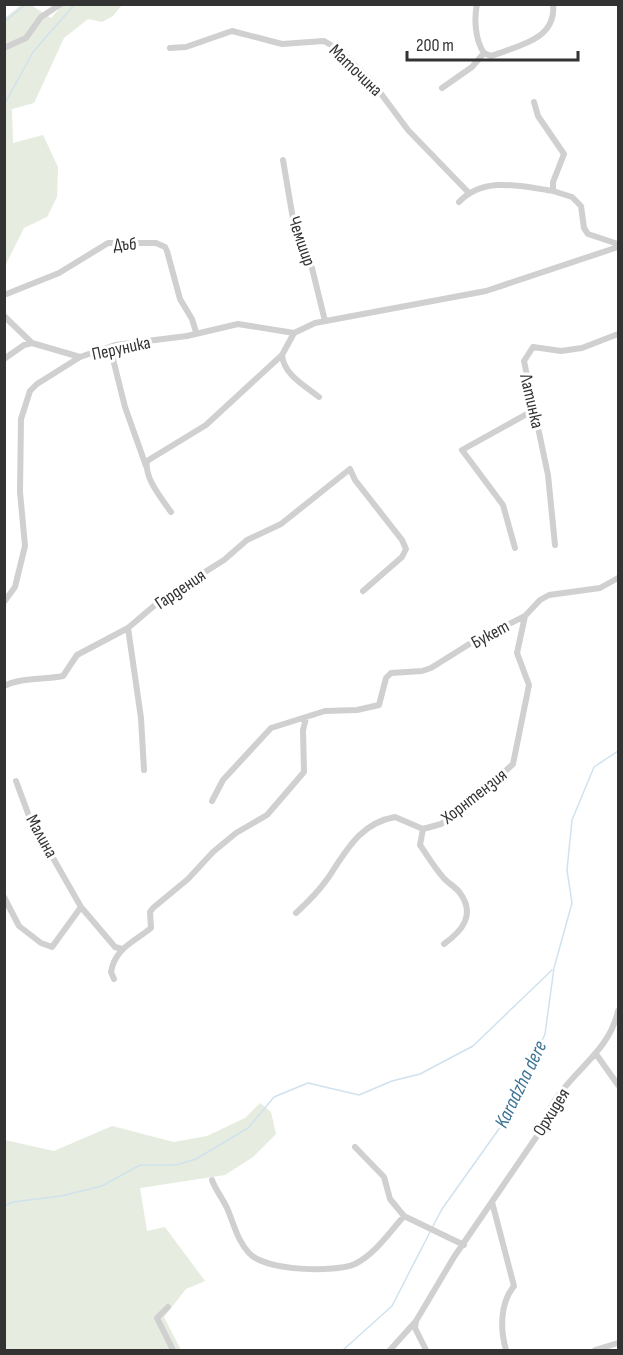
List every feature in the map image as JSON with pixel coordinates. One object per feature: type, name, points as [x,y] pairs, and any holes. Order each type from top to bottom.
[{"type":"street","points":[[4,48],[26,38],[41,17],[61,4]]},
{"type":"street","points":[[477,4],[477,30],[484,53],[490,56],[538,38],[546,32],[554,16],[553,4]]},
{"type":"street","name":"Маточина","points":[[170,48],[186,47],[232,31],[282,44],[324,41],[338,49],[373,83],[408,130],[468,192]]},
{"type":"street","points":[[442,88],[472,67],[484,53]]},
{"type":"street","points":[[534,102],[538,116],[564,154],[553,182],[553,191]]},
{"type":"street","name":"Чемшир","points":[[283,160],[293,219],[312,268],[325,321]]},
{"type":"street","points":[[459,202],[468,192],[496,185],[553,191],[572,198],[581,206],[584,228],[588,234],[618,245]]},
{"type":"street","name":"Дъб","points":[[4,295],[59,273],[108,243],[156,243],[165,247],[167,251],[180,299],[192,319],[196,332]]},
{"type":"street","points":[[146,467],[151,457],[206,425],[282,355],[294,333],[325,321],[486,291],[618,245]]},
{"type":"street","points":[[4,316],[32,344]]},
{"type":"street","name":"Перуника","points":[[4,602],[15,587],[25,546],[20,492],[21,418],[30,391],[37,384],[80,357],[110,347],[187,336],[196,332],[238,324],[294,333]]},
{"type":"street","name":"Латинка","points":[[555,545],[548,475],[523,366],[528,351],[532,347],[561,351],[582,348],[618,334]]},
{"type":"street","points":[[4,359],[24,345],[32,344],[80,357]]},
{"type":"street","points":[[110,347],[126,407],[146,467],[158,493],[171,512]]},
{"type":"street","points":[[282,355],[286,368],[293,377],[319,397]]},
{"type":"street","points":[[515,548],[503,505],[462,450],[534,410]]},
{"type":"street","name":"Гардения","points":[[4,686],[21,679],[32,681],[63,676],[77,655],[128,628],[162,599],[224,560],[247,540],[281,524],[350,469],[355,480],[402,540],[406,549],[402,557],[363,591]]},
{"type":"street","name":"Букет","points":[[306,718],[325,711],[357,710],[378,705],[386,678],[391,673],[422,671],[431,668],[471,643],[525,616],[540,600],[549,596],[600,588],[618,578]]},
{"type":"street","name":"Хорнтензия","points":[[444,944],[459,933],[465,925],[467,912],[459,891],[443,877],[420,845],[423,829],[441,824],[466,807],[513,764],[529,685],[517,653],[525,616]]},
{"type":"street","points":[[128,628],[139,697],[144,770]]},
{"type":"street","points":[[114,979],[111,972],[112,964],[122,949],[151,928],[150,912],[153,908],[164,902],[221,846],[267,815],[304,772],[303,730],[306,718],[271,728],[224,780],[212,801]]},
{"type":"street","name":"Малина","points":[[16,781],[29,816],[81,907]]},
{"type":"street","points":[[296,913],[314,897],[349,844],[374,823],[395,817],[423,829]]},
{"type":"street","points":[[4,897],[19,926],[41,943],[52,947],[81,907],[115,947],[122,949]]},
{"type":"street","name":"Орхидея","points":[[390,1350],[416,1321],[492,1202],[547,1125],[554,1102],[596,1054],[614,1027],[618,1011]]},
{"type":"street","points":[[596,1054],[618,1085]]},
{"type":"street","points":[[355,1147],[384,1177],[390,1199],[404,1216],[464,1245]]},
{"type":"street","points":[[212,1180],[228,1210],[237,1236],[250,1255],[277,1268],[292,1269],[356,1263],[384,1240],[404,1216]]},
{"type":"street","points":[[492,1202],[514,1286],[505,1297],[503,1325],[506,1350]]},
{"type":"street","points":[[168,1307],[157,1318],[173,1350]]},
{"type":"street","points":[[416,1321],[415,1328],[426,1350]]},
{"type":"street","points":[[595,1350],[618,1343]]},
{"type":"shaded area","points":[[21,5],[31,5],[51,18],[63,5],[122,5],[113,16],[102,22],[88,19],[64,38],[34,103],[12,109],[13,143],[43,135],[58,167],[57,197],[47,217],[24,228],[5,266],[5,18]]},
{"type":"shaded area","points":[[260,1103],[271,1112],[276,1134],[253,1157],[225,1175],[140,1188],[147,1231],[165,1227],[205,1281],[186,1289],[164,1317],[181,1350],[5,1350],[5,1140],[54,1151],[112,1126],[174,1142],[207,1136],[245,1118]]},
{"type":"waterway","points":[[4,22],[26,4]]},
{"type":"waterway","points":[[4,105],[33,52],[75,4]]},
{"type":"waterway","name":"Karadzha dere","points":[[432,1228],[442,1209],[506,1119],[545,1034],[554,968],[572,903],[567,870],[572,820],[594,767],[618,751]]},
{"type":"waterway","points":[[4,1206],[13,1202],[61,1196],[102,1186],[140,1165],[176,1165],[196,1159],[248,1128],[274,1097],[308,1083],[359,1095],[392,1081],[420,1074],[473,1046],[552,970]]},
{"type":"waterway","name":"Karadzha dere","points":[[343,1350],[392,1306],[430,1232]]}]
